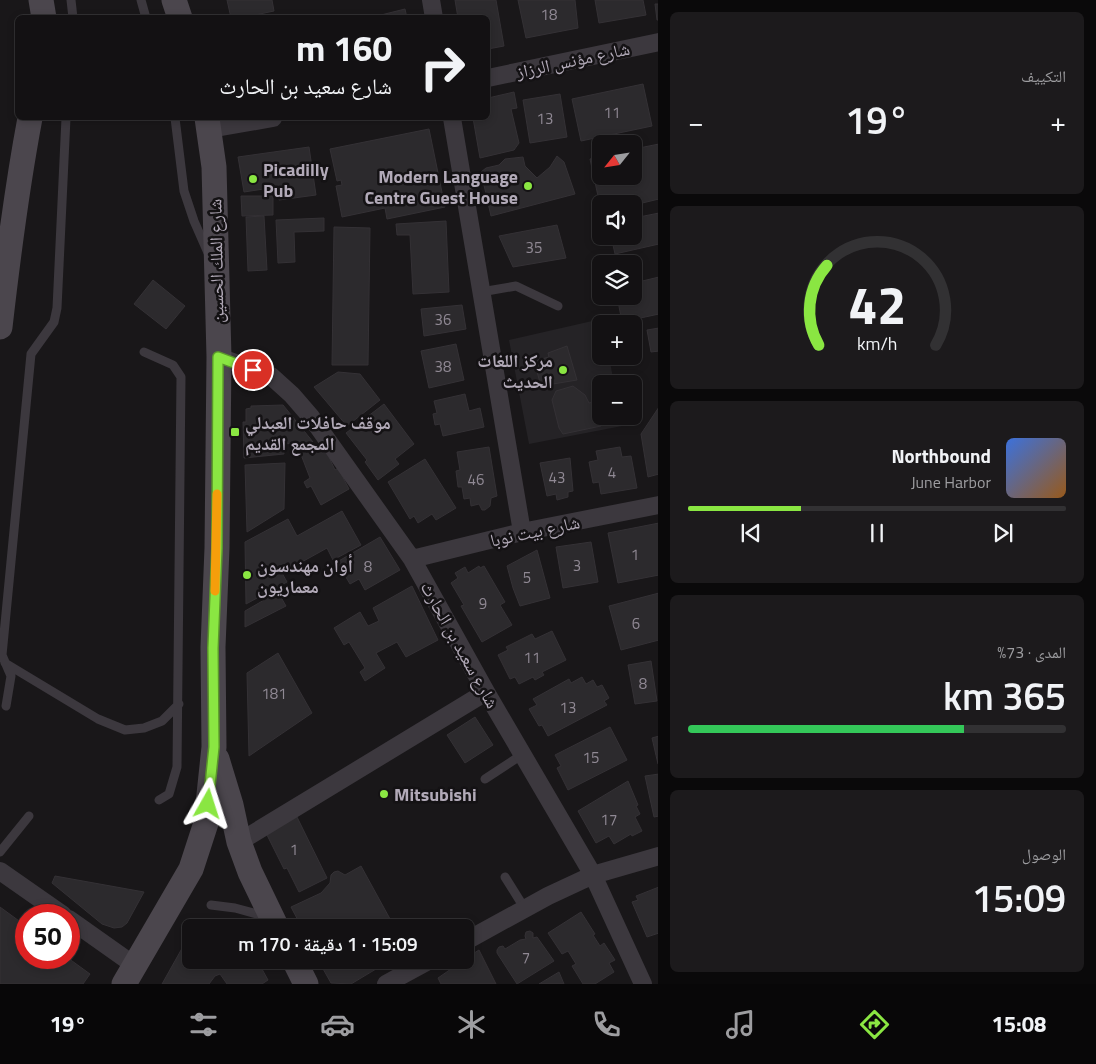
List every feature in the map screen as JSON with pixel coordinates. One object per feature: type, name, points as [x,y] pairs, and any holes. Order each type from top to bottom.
[{"type":"main road","points":[[41,0],[44,15]]},
{"type":"main road","points":[[174,0],[179,15]]},
{"type":"main road","points":[[0,327],[20,167],[30,120]]},
{"type":"main road","name":"شارع الملك الحسين","points":[[129,974],[191,869],[206,823],[214,747],[213,648],[217,548],[218,357],[214,167],[209,123]]},
{"type":"main road","points":[[214,747],[250,872],[273,919]]},
{"type":"main road","points":[[298,969],[306,984]]},
{"type":"street","points":[[431,0],[434,15]]},
{"type":"street","name":"شارع مؤنس الرزاز","points":[[490,78],[658,42]]},
{"type":"street","points":[[209,123],[247,120]]},
{"type":"street","points":[[452,120],[522,532]]},
{"type":"street","name":"شارع سعيد بن الحارث","points":[[218,357],[271,376],[292,395],[311,417],[412,559],[486,692],[593,874],[641,983]]},
{"type":"street","name":"شارع بيت نوبا","points":[[412,559],[522,532],[658,505]]},
{"type":"street","points":[[240,842],[486,692]]},
{"type":"street","points":[[474,936],[593,874],[658,856]]},
{"type":"street","points":[[0,871],[46,904]]},
{"type":"street","points":[[80,929],[129,974]]},
{"type":"street","points":[[386,984],[414,969]]},
{"type":"lane","points":[[71,0],[73,15]]},
{"type":"lane","points":[[141,0],[145,15]]},
{"type":"lane","points":[[6,706],[11,676],[2,655],[2,646],[31,354],[54,322],[57,308],[66,120]]},
{"type":"lane","points":[[175,120],[184,191],[206,250],[216,266]]},
{"type":"lane","points":[[481,292],[516,286],[558,306]]},
{"type":"lane","points":[[144,352],[173,365],[181,377],[178,767],[169,794],[159,800]]},
{"type":"lane","points":[[5,663],[98,719],[125,730],[144,728],[162,721],[179,704]]},
{"type":"lane","points":[[484,779],[522,754]]},
{"type":"lane","points":[[0,852],[29,816]]},
{"type":"lane","points":[[505,877],[525,909]]},
{"type":"lane","points":[[211,906],[236,908],[265,919]]},
{"type":"shaded area","name":"مركز اللغات الحديث","points":[[592,321],[592,365],[611,365],[612,375],[592,375],[592,425],[622,426],[529,444],[509,340]]},
{"type":"building","points":[[227,0],[272,0],[274,11],[255,15],[230,15]]},
{"type":"building","points":[[455,0],[496,0],[504,46],[490,49],[490,15],[458,15]]},
{"type":"building","points":[[518,0],[575,0],[578,28],[526,38]]},
{"type":"building","points":[[595,0],[643,0],[646,15],[599,23]]},
{"type":"building","points":[[655,4],[658,4],[657,20]]},
{"type":"building","points":[[405,9],[406,15],[381,15]]},
{"type":"building","points":[[643,84],[652,126],[609,135],[592,135],[592,139],[581,141],[572,99]]},
{"type":"building","points":[[514,92],[517,108],[511,109],[519,143],[514,150],[480,158],[473,120],[490,120],[490,98]]},
{"type":"building","points":[[560,94],[567,137],[530,143],[523,100]]},
{"type":"building","points":[[429,129],[445,207],[387,219],[385,208],[342,217],[336,186],[342,185],[341,180],[337,181],[330,149]]},
{"type":"building","points":[[658,144],[658,199],[642,203],[642,195],[598,195],[596,185],[642,185],[642,147]]},
{"type":"building","points":[[309,147],[316,195],[279,200],[277,187],[244,192],[238,157]]},
{"type":"building","name":"Modern Language Centre Guest House","points":[[557,156],[564,162],[575,194],[491,216],[481,172],[486,168],[499,165],[505,159],[523,157],[525,166],[537,178],[550,167]]},
{"type":"building","points":[[241,196],[273,196],[273,215],[242,216]]},
{"type":"building","points":[[658,213],[658,244],[615,254],[613,245],[642,245],[642,216]]},
{"type":"building","points":[[264,216],[267,270],[248,271],[246,217]]},
{"type":"building","points":[[324,218],[324,231],[294,232],[295,262],[278,263],[276,220]]},
{"type":"building","points":[[446,221],[449,292],[413,294],[410,235],[397,235],[396,224]]},
{"type":"building","points":[[557,225],[566,258],[513,267],[499,236]]},
{"type":"building","points":[[334,227],[370,228],[368,365],[332,365]]},
{"type":"building","points":[[658,277],[658,314],[642,318],[642,315],[621,315],[619,305],[642,305],[642,281]]},
{"type":"building","points":[[153,280],[185,306],[166,329],[134,304]]},
{"type":"building","points":[[462,305],[466,329],[424,336],[421,309]]},
{"type":"building","points":[[658,328],[658,351],[651,352],[647,330]]},
{"type":"building","points":[[456,344],[464,380],[429,388],[421,351]]},
{"type":"building","points":[[567,346],[577,380],[541,386],[534,361],[549,357],[548,353]]},
{"type":"building","points":[[338,372],[360,374],[380,400],[347,426],[314,387]]},
{"type":"building","points":[[573,386],[585,395],[589,403],[592,402],[592,425],[601,426],[563,434],[559,428],[552,400],[556,391]]},
{"type":"building","points":[[465,394],[469,411],[480,408],[484,427],[443,436],[440,424],[435,425],[433,414],[437,413],[434,401]]},
{"type":"building","points":[[384,404],[414,444],[395,459],[399,464],[378,480],[365,462],[367,460],[346,433]]},
{"type":"building","points":[[283,405],[313,442],[283,444],[284,454],[244,458],[243,422],[246,422],[246,409],[251,408],[251,406]]},
{"type":"building","points":[[658,408],[658,474],[648,477],[641,434]]},
{"type":"building","points":[[489,447],[497,496],[491,498],[490,506],[482,510],[479,504],[471,506],[470,498],[464,499],[462,487],[458,487],[456,471],[460,470],[457,452]]},
{"type":"building","points":[[620,447],[622,457],[631,456],[637,488],[601,494],[599,482],[593,483],[589,462],[598,460],[596,451]]},
{"type":"building","points":[[320,450],[322,453],[326,451],[335,470],[338,468],[349,489],[321,505],[311,486],[307,488],[304,482],[310,478],[300,452]]},
{"type":"building","points":[[570,458],[573,491],[568,492],[568,497],[557,500],[556,494],[547,496],[540,463]]},
{"type":"building","points":[[425,459],[456,508],[436,520],[432,514],[418,523],[414,516],[410,519],[388,482]]},
{"type":"building","points":[[285,463],[284,509],[247,532],[245,465]]},
{"type":"building","points":[[342,511],[361,545],[333,560],[327,548],[282,573],[287,582],[246,604],[245,542],[288,519],[297,536]]},
{"type":"building","points":[[658,523],[658,575],[618,583],[608,533]]},
{"type":"building","points":[[380,537],[400,570],[365,590],[359,579],[350,584],[337,562]]},
{"type":"building","points":[[591,542],[598,582],[563,588],[556,547]]},
{"type":"building","points":[[537,550],[550,598],[520,606],[507,566]]},
{"type":"building","points":[[479,566],[480,568],[484,566],[505,602],[500,605],[512,625],[482,642],[461,606],[464,605],[451,583],[458,578],[455,573],[465,567],[468,573]]},
{"type":"building","points":[[412,586],[438,640],[406,657],[397,642],[376,653],[385,668],[365,681],[360,672],[365,668],[349,642],[344,645],[334,628],[360,612],[368,626],[379,621],[373,608]]},
{"type":"building","points":[[278,592],[286,606],[245,627],[245,611]]},
{"type":"building","points":[[658,593],[658,640],[621,650],[609,606]]},
{"type":"building","points":[[552,631],[566,660],[542,672],[544,675],[535,680],[533,677],[519,684],[515,677],[510,679],[498,655],[508,650],[506,647],[532,634],[535,639]]},
{"type":"building","points":[[278,653],[312,713],[249,756],[247,673]]},
{"type":"building","points":[[651,661],[657,701],[635,704],[628,665]]},
{"type":"building","points":[[582,677],[586,684],[593,680],[597,687],[602,685],[609,698],[604,701],[607,705],[548,736],[542,725],[539,726],[529,709],[537,705],[533,699],[569,679],[571,683]]},
{"type":"building","points":[[475,717],[493,745],[465,763],[447,735]]},
{"type":"building","points":[[610,727],[627,760],[568,790],[557,768],[561,766],[555,755]]},
{"type":"building","points":[[658,736],[658,764],[652,738]]},
{"type":"building","points":[[658,774],[658,816],[654,817],[645,776]]},
{"type":"building","points":[[628,781],[638,805],[636,806],[640,814],[635,817],[642,831],[632,836],[631,834],[614,844],[609,836],[596,843],[578,811]]},
{"type":"building","points":[[296,815],[327,878],[299,892],[287,868],[284,869],[265,831]]},
{"type":"building","points":[[361,866],[390,919],[297,919],[291,907],[321,893],[330,883],[331,875],[334,872],[338,871],[345,875]]},
{"type":"building","points":[[55,876],[144,892],[127,923],[122,927],[114,928],[102,924],[80,904],[52,883]]},
{"type":"building","points":[[658,887],[658,933],[647,937],[632,902],[638,900],[636,896]]},
{"type":"building","points":[[0,907],[15,918],[15,969],[80,969],[80,967],[90,974],[83,984],[0,984]]},
{"type":"building","points":[[581,912],[600,946],[604,943],[615,960],[609,963],[614,972],[595,984],[583,984],[572,966],[576,964],[568,951],[562,954],[548,933]]},
{"type":"building","points":[[530,931],[533,933],[533,938],[537,937],[554,961],[517,984],[497,953],[497,950],[499,947],[503,946],[505,949],[520,940],[526,939],[526,932]]},
{"type":"building","points":[[182,948],[182,969],[262,969],[268,980],[262,984],[227,984],[220,974],[215,976],[209,984],[162,984]]},
{"type":"building","points":[[479,950],[496,984],[441,984],[438,978],[451,969],[474,969],[474,953]]},
{"type":"building","points":[[323,969],[376,969],[351,984],[331,983]]},
{"type":"building","points":[[559,972],[564,984],[539,984]]},
{"type":"slow traffic","points":[[215,591],[217,494]]},
{"type":"place","name":"Picadilly Pub","points":[[253,179]]},
{"type":"place","name":"Modern Language Centre Guest House","points":[[528,186]]},
{"type":"place","name":"مركز اللغات الحديث","points":[[563,370]]},
{"type":"place","name":"موقف حافلات العبدلي المجمع القديم","points":[[235,432]]},
{"type":"place","name":"أوان مهندسون معماريون","points":[[247,575]]},
{"type":"place","name":"Mitsubishi","points":[[384,794]]},
{"type":"route","points":[[208,804],[214,747],[213,648],[217,548],[218,357],[253,370]]}]
